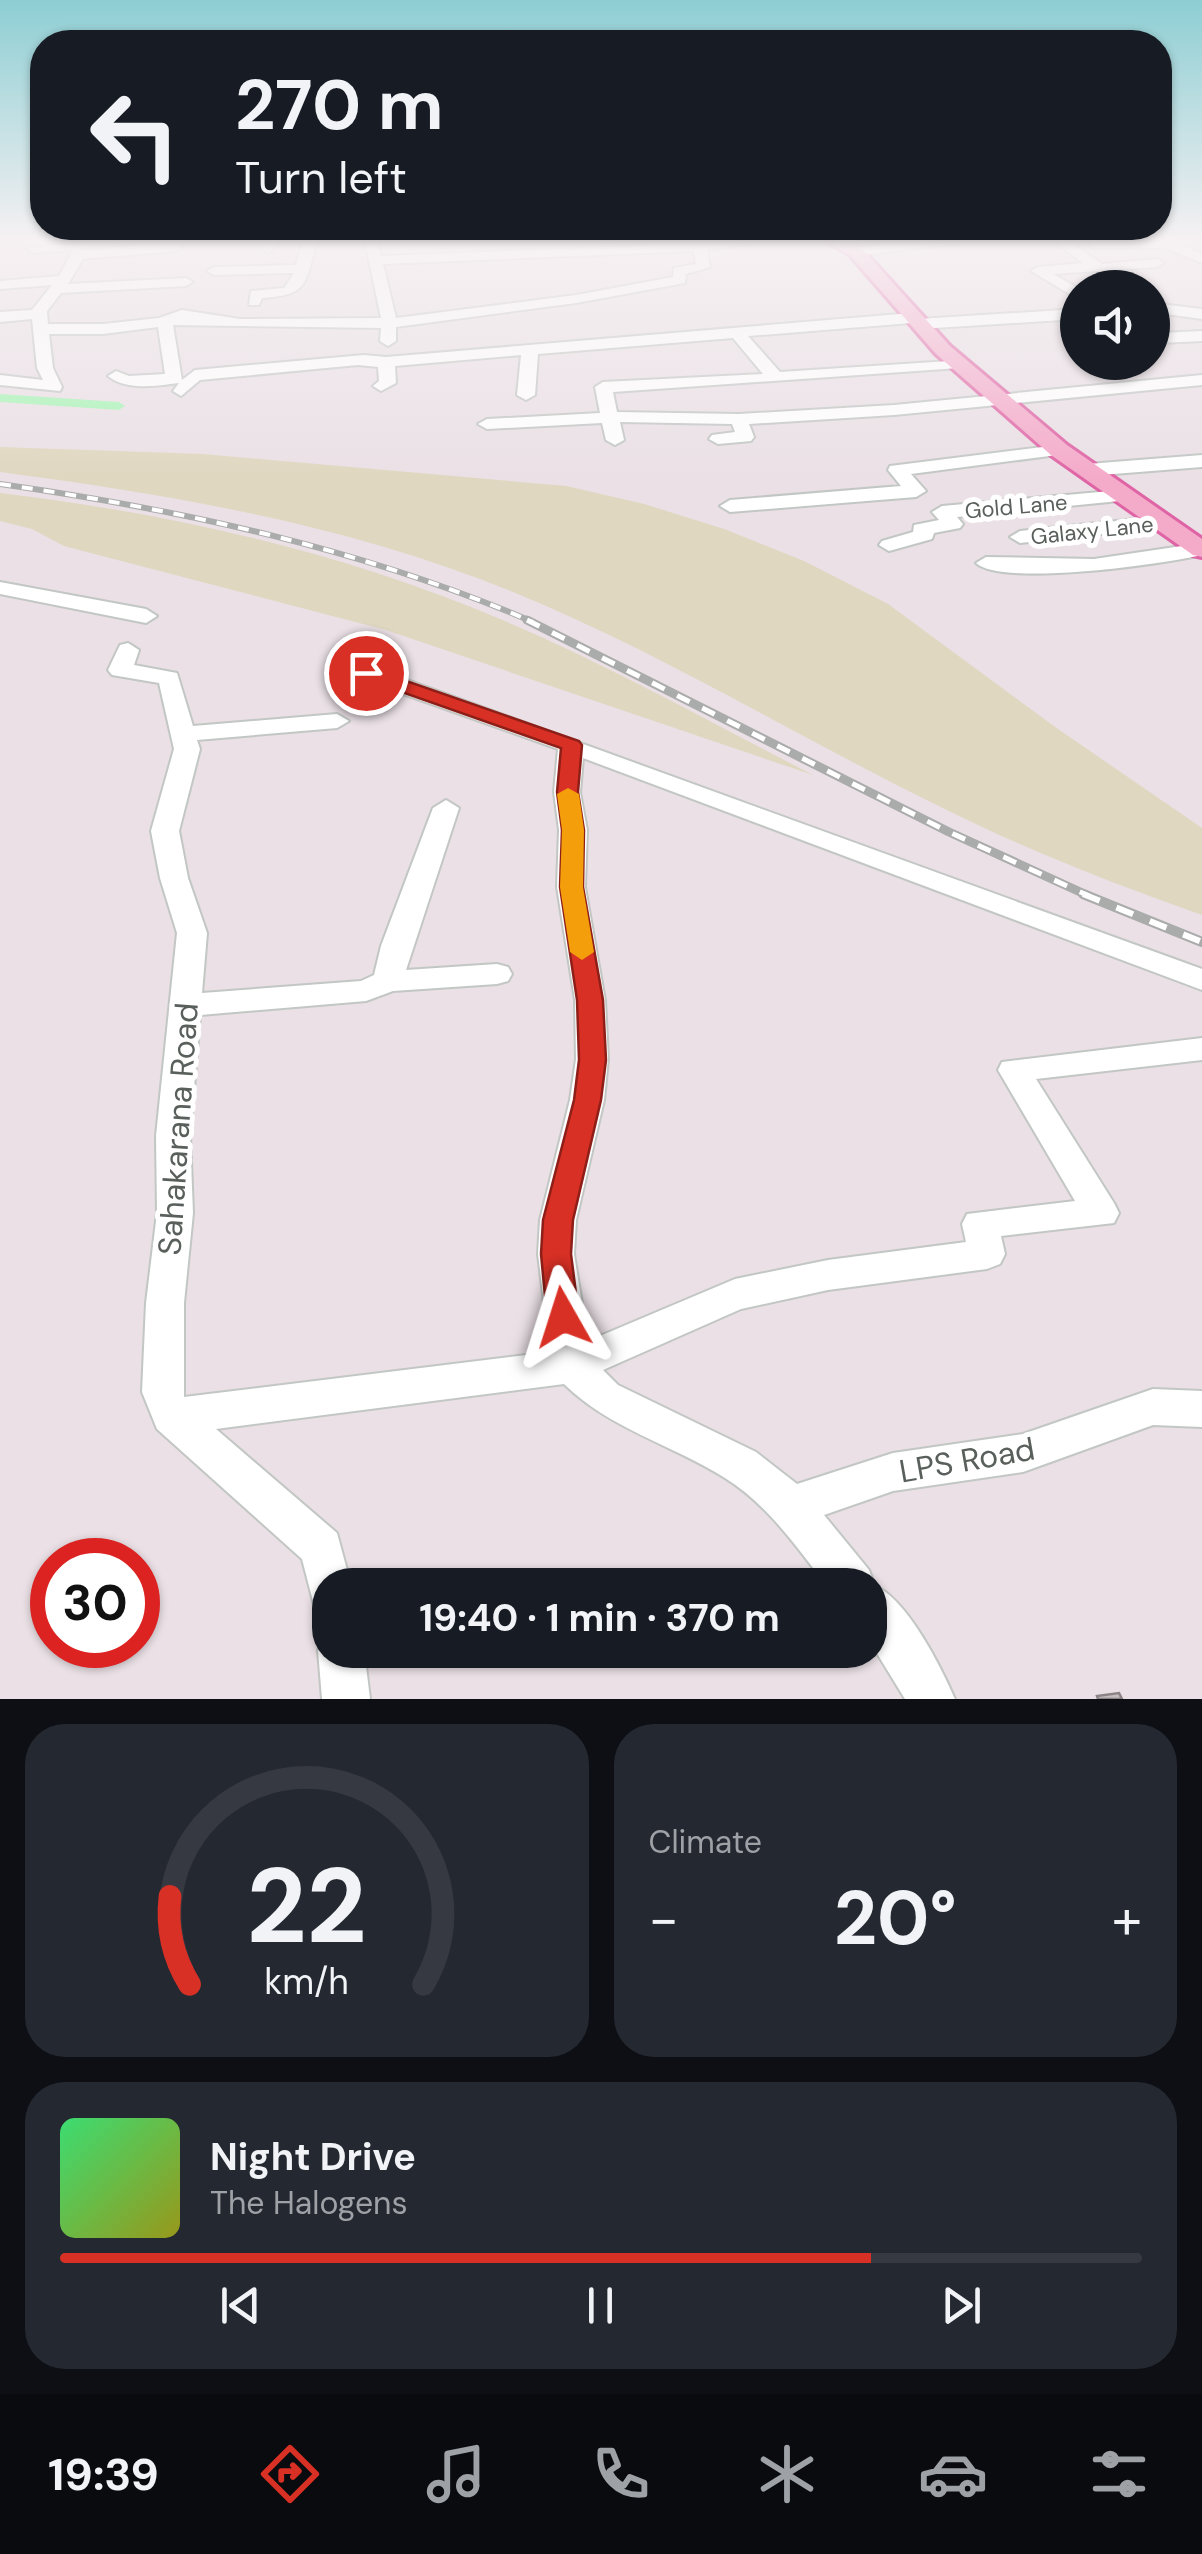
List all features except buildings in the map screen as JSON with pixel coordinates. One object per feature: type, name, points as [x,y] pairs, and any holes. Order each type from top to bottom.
[{"type":"main road","points":[[915,321],[1059,450],[1201,550]]},
{"type":"street","points":[[32,320],[104,330],[149,320]]},
{"type":"street","points":[[170,320],[183,384]]},
{"type":"street","points":[[223,320],[240,324],[390,324],[416,320]]},
{"type":"street","points":[[381,372],[390,320]]},
{"type":"street","points":[[116,376],[127,382],[183,384],[364,360],[381,372],[530,350],[932,320]]},
{"type":"street","points":[[0,380],[54,387],[45,368],[39,321]]},
{"type":"street","points":[[298,324],[300,370]]},
{"type":"street","points":[[736,332],[776,378]]},
{"type":"street","points":[[1170,338],[1202,336]]},
{"type":"street","points":[[320,364],[324,344]]},
{"type":"street","points":[[526,395],[530,350]]},
{"type":"street","points":[[260,363],[300,370]]},
{"type":"street","points":[[615,440],[603,387],[959,363]]},
{"type":"street","points":[[487,424],[608,418],[739,420],[894,410],[1202,380]]},
{"type":"street","points":[[718,439],[745,437],[739,420]]},
{"type":"street","points":[[730,506],[916,492],[897,470],[1059,450]]},
{"type":"street","points":[[1088,470],[1202,461]]},
{"type":"street","name":"Gold Lane","points":[[889,545],[924,535],[921,529],[953,524],[942,512],[1122,496]]},
{"type":"street","name":"Galaxy Lane","points":[[1020,537],[1165,522]]},
{"type":"street","points":[[986,563],[1032,566],[1157,562],[1201,550]]},
{"type":"street","points":[[0,588],[146,616]]},
{"type":"street","name":"Sahakarana Road","points":[[128,650],[120,670],[169,678],[187,749],[166,831],[174,878],[192,933],[173,1136],[174,1213],[165,1303],[162,1392],[171,1416]]},
{"type":"street","points":[[366,673],[572,745],[1202,980]]},
{"type":"street","points":[[182,734],[336,721]]},
{"type":"street","points":[[572,745],[568,792],[573,830],[571,887],[590,1000],[592,1060],[588,1100],[558,1220],[556,1254],[572,1366],[604,1397],[741,1465],[790,1506],[839,1568]]},
{"type":"street","points":[[388,981],[396,946],[446,808]]},
{"type":"street","points":[[187,1004],[366,991],[388,981],[497,974]]},
{"type":"street","points":[[171,1416],[572,1366],[735,1295],[828,1275],[987,1254],[980,1224],[1101,1213],[1014,1070],[1202,1048]]},
{"type":"street","name":"LPS Road","points":[[790,1506],[893,1472],[1023,1454],[1152,1407],[1202,1409]]},
{"type":"street","points":[[171,1416],[322,1548],[326,1568]]},
{"type":"street","points":[[887,1628],[931,1699]]},
{"type":"street","points":[[343,1668],[346,1699]]},
{"type":"shaded area","points":[[0,447],[203,454],[566,486],[644,504],[724,529],[804,561],[888,604],[1055,727],[1202,828],[1202,915],[982,827],[680,670],[513,592],[388,548],[261,516],[131,491],[0,472]]},
{"type":"shaded area","points":[[0,493],[127,512],[254,538],[440,595],[580,655],[813,775],[386,630],[64,546],[32,529],[0,521]]},
{"type":"waterway","points":[[0,398],[119,406]]},
{"type":"railway","points":[[0,484],[137,506],[271,535],[404,573],[533,622]]},
{"type":"railway","points":[[527,620],[949,832],[1089,896]]},
{"type":"railway","points":[[1083,894],[1202,942]]},
{"type":"slow traffic","points":[[568,794],[573,830],[571,887],[582,952]]},
{"type":"route","points":[[366,673],[572,745],[568,792],[573,830],[571,887],[590,1000],[592,1060],[588,1100],[558,1220],[556,1254],[563,1317]]}]
